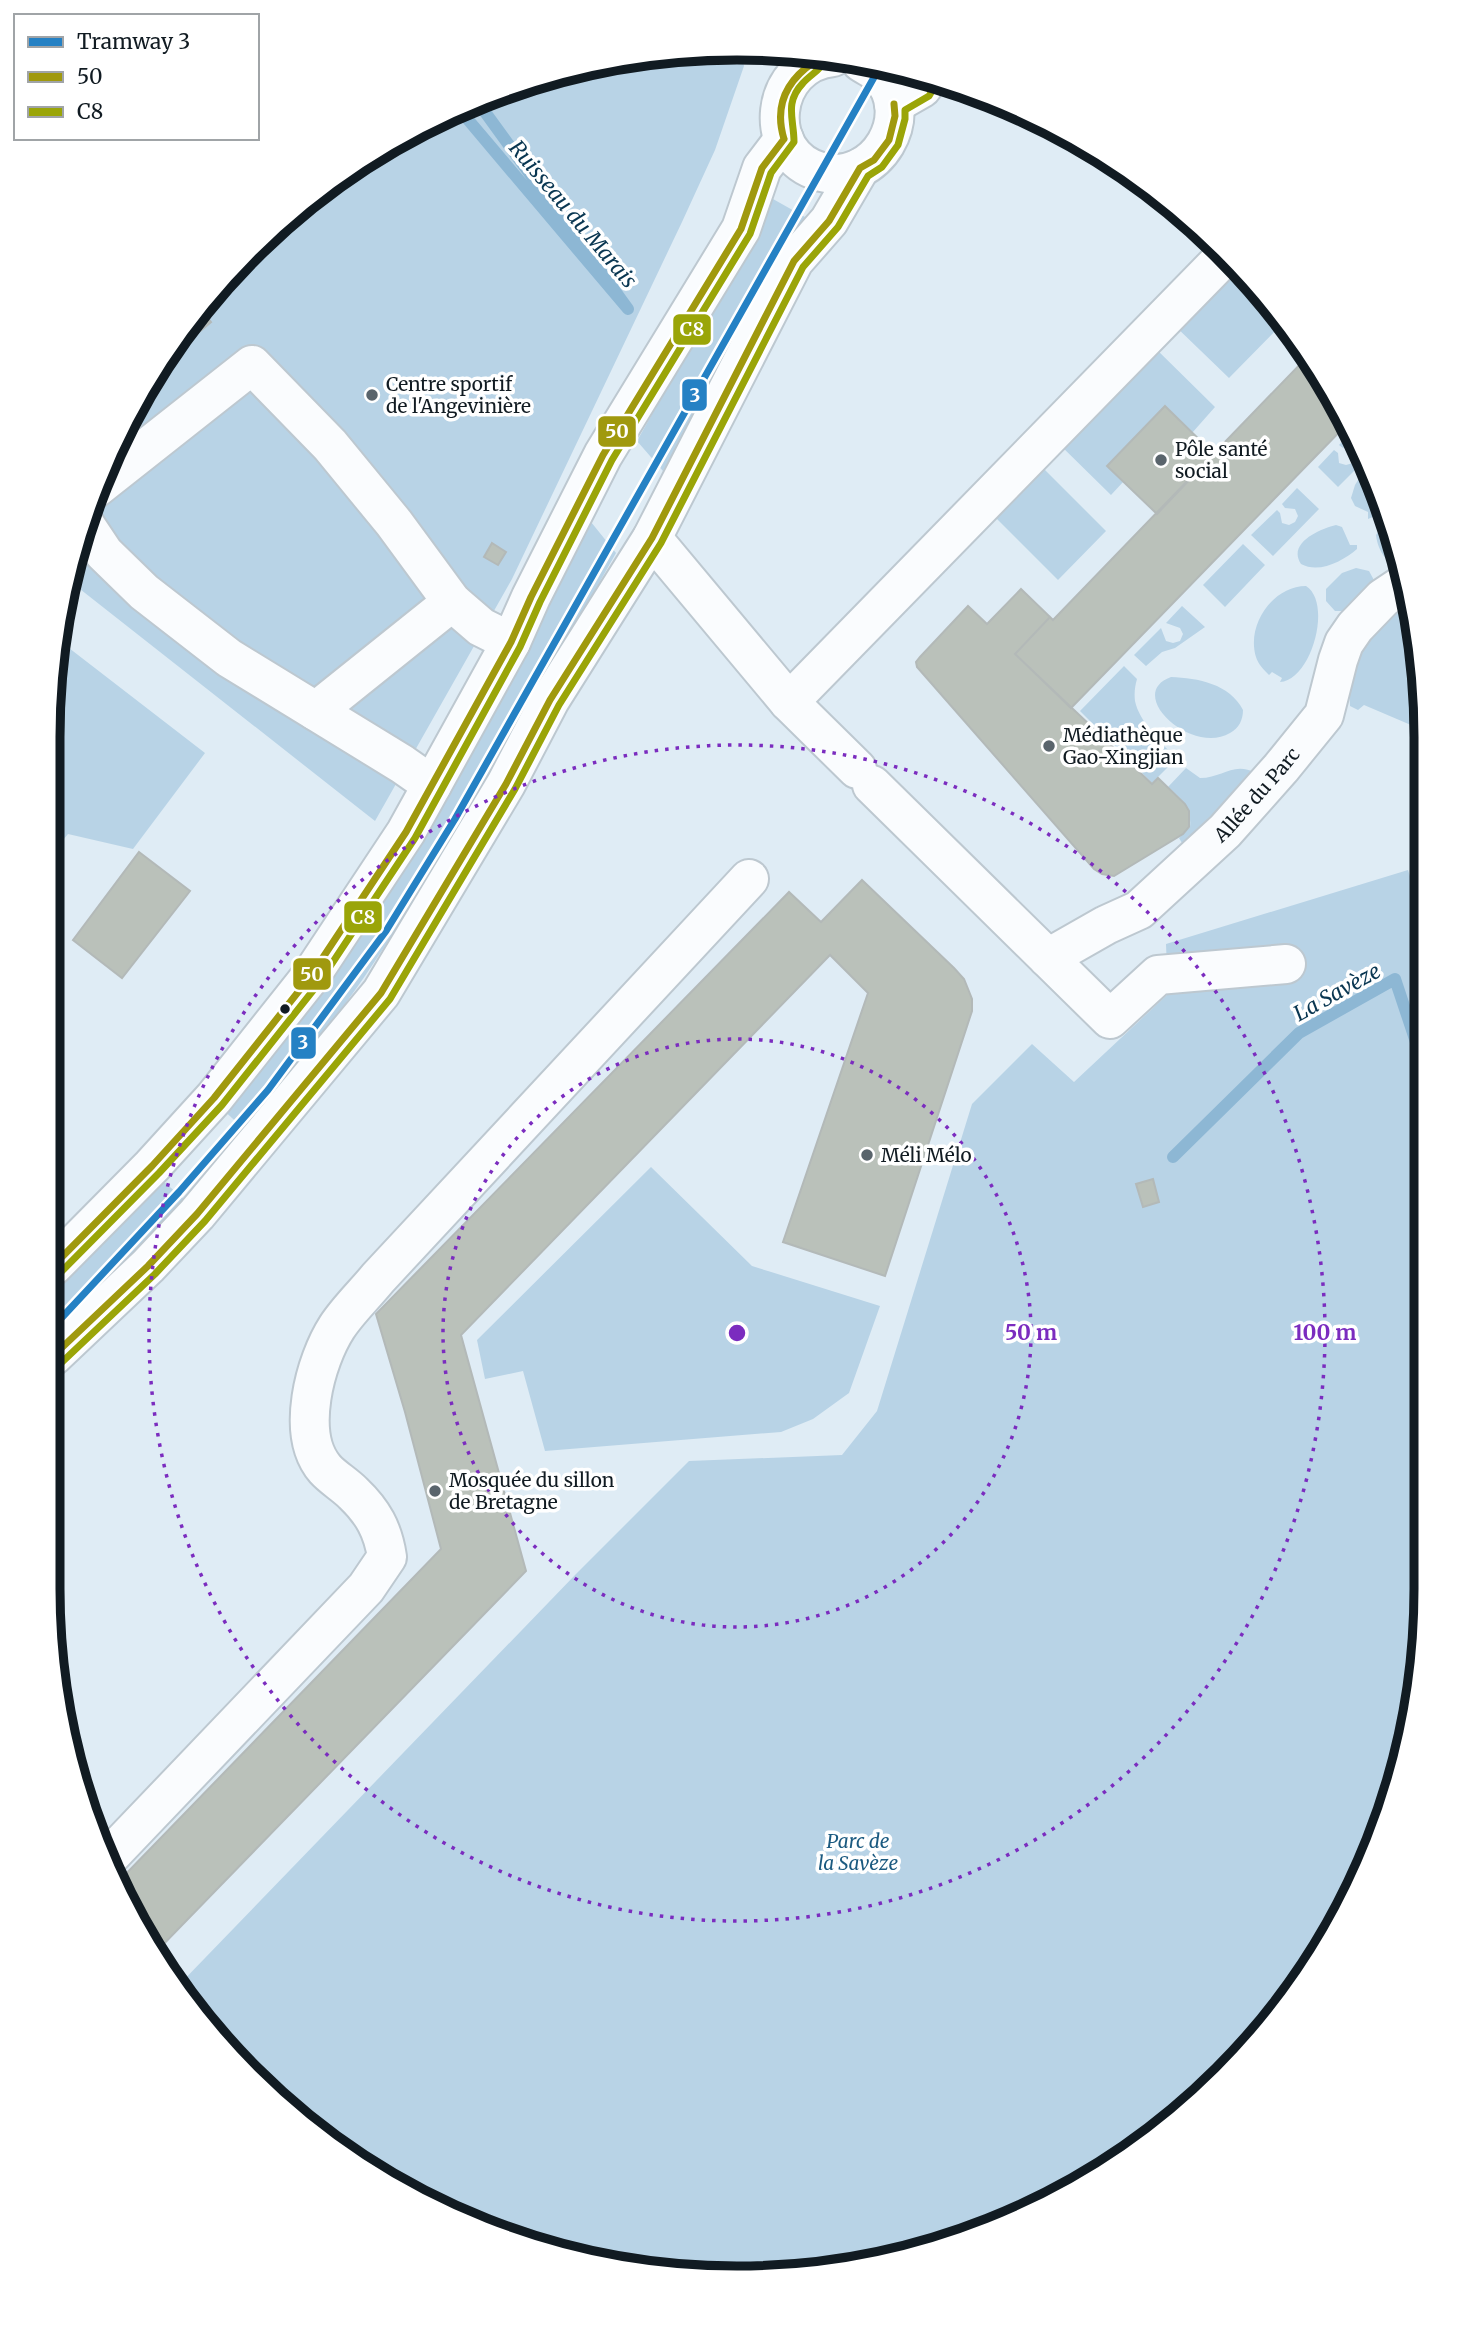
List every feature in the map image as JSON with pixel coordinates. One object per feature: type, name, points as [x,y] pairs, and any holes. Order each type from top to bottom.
[{"type":"street","points":[[806,63],[785,90],[780,103],[779,118],[784,139],[796,156],[821,172],[839,173],[860,168],[874,160],[889,140],[895,116],[894,104],[881,76]]},
{"type":"street","points":[[894,104],[923,86]]},
{"type":"street","points":[[60,1259],[152,1166],[214,1098],[310,977],[406,832],[511,642],[603,455],[741,229],[762,168],[784,139]]},
{"type":"street","points":[[60,1349],[148,1266],[197,1214],[381,993],[506,784],[550,700],[652,538],[794,261],[829,220],[860,168]]},
{"type":"street","points":[[789,702],[1219,262]]},
{"type":"street","points":[[112,475],[252,365],[330,445],[394,523],[452,602],[481,627],[511,642]]},
{"type":"street","points":[[91,533],[104,553],[144,592],[229,659],[432,785]]},
{"type":"street","points":[[652,538],[789,702],[1110,1019],[1158,975],[1286,964]]},
{"type":"street","name":"Allée du Parc","points":[[1048,958],[1105,925],[1139,910],[1225,831],[1324,715],[1344,643],[1355,627],[1383,598],[1397,589]]},
{"type":"street","points":[[316,712],[452,602]]},
{"type":"street","points":[[113,1852],[366,1588],[387,1557],[383,1534],[373,1514],[322,1466],[312,1438],[310,1413],[314,1382],[323,1352],[338,1326],[378,1278],[749,879]]},
{"type":"green space","name":"Centre sportif de l'Angevinière","points":[[743,60],[744,66],[715,150],[512,579],[375,821],[77,587],[95,519],[129,437],[174,361],[228,290],[290,228],[361,174],[398,150],[478,111],[519,95],[562,83],[649,65]]},
{"type":"green space","points":[[773,199],[805,217],[663,471],[637,441]]},
{"type":"green space","points":[[1226,268],[1277,329],[1229,378],[1172,323]]},
{"type":"green space","points":[[1151,344],[1215,407],[1192,433],[1164,407],[1108,465],[1124,481],[1111,495],[1056,441]]},
{"type":"green space","points":[[1345,438],[1350,448],[1346,446],[1343,448],[1339,445]]},
{"type":"green space","points":[[1334,450],[1338,453],[1339,463],[1353,463],[1355,459],[1358,467],[1338,487],[1318,467]]},
{"type":"green space","points":[[1037,462],[1106,531],[1058,580],[989,511]]},
{"type":"green space","points":[[1361,475],[1377,513],[1375,516],[1368,519],[1368,512],[1355,506],[1351,498]]},
{"type":"green space","points":[[1297,488],[1319,509],[1273,556],[1251,535],[1277,510],[1282,523],[1289,525],[1295,522],[1298,516],[1295,509],[1285,508],[1282,504]]},
{"type":"green space","points":[[591,522],[616,553],[529,708],[439,861],[375,961],[329,1026],[245,1130],[219,1106],[431,803]]},
{"type":"green space","points":[[1336,525],[1342,527],[1350,545],[1357,545],[1357,549],[1338,562],[1323,567],[1301,564],[1298,550],[1302,543],[1314,534]]},
{"type":"green space","points":[[1381,527],[1391,563],[1379,547],[1376,535]]},
{"type":"green space","points":[[1243,544],[1265,565],[1225,607],[1203,585]]},
{"type":"green space","points":[[1356,568],[1369,571],[1375,582],[1345,611],[1335,611],[1326,601],[1326,589],[1342,573]]},
{"type":"green space","points":[[1306,586],[1314,595],[1318,608],[1315,640],[1301,669],[1291,678],[1280,682],[1282,678],[1272,672],[1269,675],[1258,662],[1254,645],[1255,632],[1259,620],[1273,600],[1294,588]]},
{"type":"green space","points":[[1401,605],[1409,649],[1414,726],[1364,705],[1358,710],[1350,706],[1349,683],[1355,655]]},
{"type":"green space","points":[[1182,606],[1205,627],[1175,648],[1162,652],[1146,666],[1134,655],[1161,628],[1166,641],[1180,641],[1183,634],[1180,628],[1166,623]]},
{"type":"green space","points":[[66,645],[205,753],[133,849],[68,834],[60,844],[61,693]]},
{"type":"green space","points":[[1124,666],[1137,679],[1135,701],[1141,717],[1158,740],[1177,758],[1152,783],[1080,711]]},
{"type":"green space","points":[[1171,677],[1202,681],[1222,688],[1243,710],[1238,726],[1230,733],[1215,738],[1182,730],[1159,708],[1155,696],[1158,685]]},
{"type":"green space","points":[[1186,768],[1200,778],[1234,769],[1256,773],[1188,853],[1179,838],[1190,827],[1189,814],[1185,804],[1168,787]]},
{"type":"green space","name":"Parc de la Savèze","points":[[1408,870],[1414,888],[1413,1633],[1401,1721],[1379,1807],[1345,1889],[1324,1928],[1274,2001],[1246,2036],[1184,2098],[1149,2126],[1076,2176],[1037,2197],[955,2231],[912,2243],[825,2261],[781,2265],[693,2265],[649,2261],[519,2231],[437,2197],[398,2176],[325,2126],[290,2098],[228,2036],[184,1979],[576,1574],[689,1461],[842,1455],[877,1411],[972,1104],[1032,1044],[1074,1082],[1168,994],[1166,944]]},
{"type":"green space","points":[[651,1167],[752,1266],[880,1306],[849,1393],[813,1419],[781,1432],[545,1451],[523,1371],[485,1379],[477,1340]]},
{"type":"green space","points":[[157,1176],[184,1199],[60,1332],[60,1279]]},
{"type":"building","points":[[207,317],[211,322],[192,336]]},
{"type":"building","points":[[1301,363],[1341,430],[1071,708],[1015,654],[1050,617],[1053,620]]},
{"type":"building","name":"Pôle santé social","points":[[1165,406],[1214,454],[1157,514],[1107,466]]},
{"type":"building","points":[[492,543],[506,552],[498,565],[484,557]]},
{"type":"building","name":"Médiathèque Gao-Xingjian","points":[[1021,589],[1050,617],[1015,654],[1152,784],[1158,778],[1189,811],[1189,827],[1183,834],[1114,876],[1094,869],[917,667],[916,662],[920,657],[968,606],[987,624]]},
{"type":"building","points":[[139,852],[190,891],[122,978],[73,940]]},
{"type":"building","points":[[862,880],[954,968],[964,979],[972,999],[972,1011],[885,1276],[783,1242],[868,993],[830,955],[461,1335],[526,1571],[162,1946],[123,1876],[441,1549],[376,1314],[789,892],[821,922]]},
{"type":"building","points":[[1153,1179],[1159,1202],[1143,1207],[1136,1184]]},
{"type":"waterway","name":"Ruisseau du Marais","points":[[465,117],[628,309],[483,109]]},
{"type":"waterway","name":"La Savèze","points":[[1173,1157],[1299,1033],[1395,979],[1414,1036]]},
{"type":"tram line","name":"3","points":[[60,1320],[179,1192],[268,1090],[386,931],[455,819],[876,75]]},
{"type":"transit line","name":"50","points":[[784,139],[781,116],[785,95],[796,77],[811,64]]},
{"type":"transit line","name":"C8","points":[[60,1273],[222,1105],[319,983],[415,838],[520,647],[612,460],[750,234],[771,173],[794,142],[791,111],[794,97],[803,83],[823,65]]},
{"type":"transit line","name":"C8","points":[[60,1364],[155,1274],[205,1221],[390,999],[515,789],[559,705],[661,543],[803,267],[838,227],[868,176],[882,167],[898,145],[905,110],[929,96],[933,89]]},
{"type":"transit line","name":"50","points":[[60,1349],[148,1266],[197,1214],[381,993],[506,784],[550,700],[652,538],[794,261],[829,221],[860,168],[874,160],[889,140],[895,116],[894,104]]},
{"type":"transit line","name":"50","points":[[60,1259],[152,1166],[214,1098],[310,977],[406,832],[511,642],[603,455],[741,229],[762,168],[784,139]]},
{"type":"place","name":"Centre sportif de l'Angevinière","points":[[372,395]]},
{"type":"place","name":"Pôle santé social","points":[[1161,460]]},
{"type":"place","name":"Médiathèque Gao-Xingjian","points":[[1049,746]]},
{"type":"place","name":"Méli Mélo","points":[[867,1155]]},
{"type":"place","name":"Mosquée du sillon de Bretagne","points":[[435,1491]]}]
